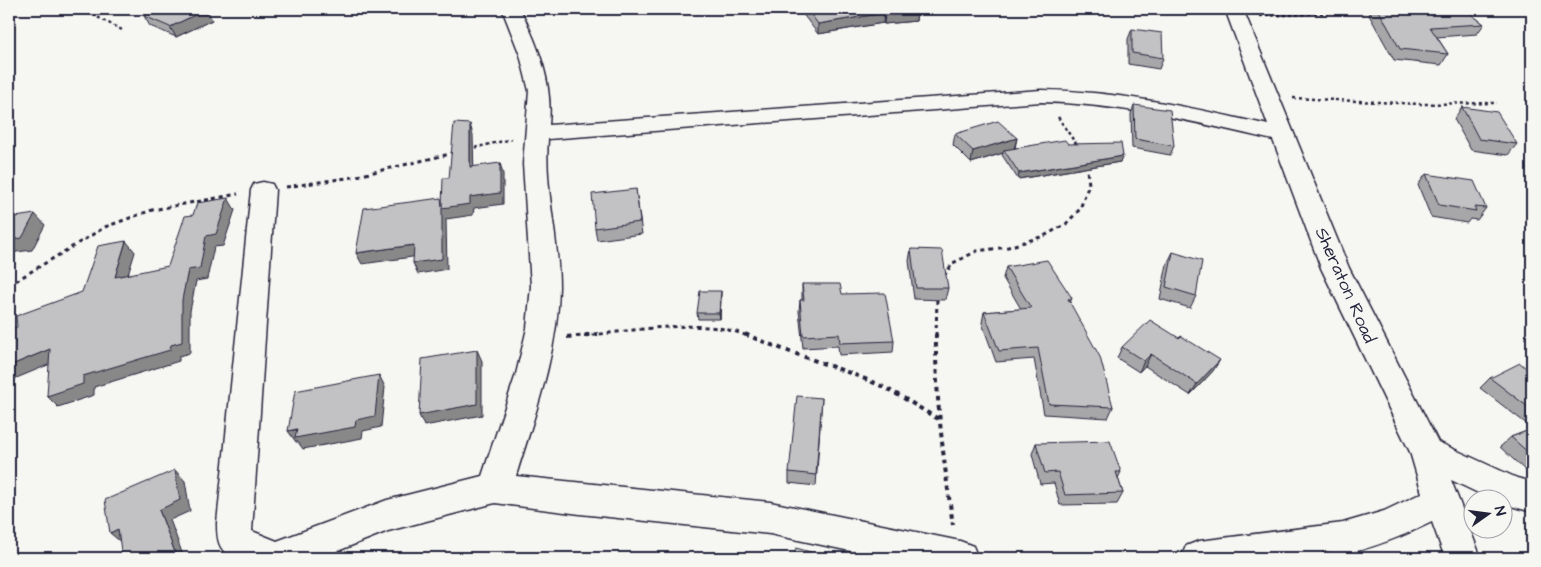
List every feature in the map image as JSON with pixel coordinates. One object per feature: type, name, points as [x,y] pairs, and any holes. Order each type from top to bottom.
[{"type":"street","points":[[495,488],[539,339],[544,303],[545,252],[535,162],[540,100],[534,71],[511,9]]},
{"type":"street","name":"Sheraton Road","points":[[1236,13],[1335,268],[1426,452],[1441,500],[1463,558]]},
{"type":"street","points":[[538,133],[1041,96],[1077,96],[1132,103],[1283,135]]},
{"type":"street","points":[[263,190],[234,523],[235,540],[245,547],[278,558],[387,516],[495,488],[580,499],[770,518],[959,558]]},
{"type":"street","points":[[1426,452],[1512,492],[1532,497]]},
{"type":"street","points":[[1199,558],[1343,539],[1390,525],[1441,500]]},
{"type":"path","points":[[82,9],[124,31]]},
{"type":"path","points":[[1236,13],[1377,11]]},
{"type":"path","points":[[1041,96],[1072,135],[1080,151]]},
{"type":"path","points":[[1268,97],[1399,105],[1451,106],[1497,102]]},
{"type":"path","points":[[943,278],[953,263],[977,252],[1044,236],[1066,224],[1080,209],[1089,184],[1085,158]]},
{"type":"path","points":[[938,294],[936,363],[942,447],[959,558]]},
{"type":"path","points":[[539,339],[681,327],[707,326],[735,330],[778,349],[824,363],[879,384],[941,420]]},
{"type":"building","points":[[159,9],[207,9],[170,27],[144,16]]},
{"type":"building","points":[[807,9],[916,9],[917,11],[884,13],[818,24]]},
{"type":"building","points":[[1378,9],[1464,9],[1484,24],[1430,27],[1448,54],[1400,49]]},
{"type":"building","points":[[1132,29],[1162,33],[1163,58],[1132,53]]},
{"type":"building","points":[[1134,105],[1170,110],[1174,146],[1135,139]]},
{"type":"building","points":[[1462,107],[1497,112],[1517,144],[1479,139]]},
{"type":"building","points":[[998,121],[1017,138],[973,151],[955,134]]},
{"type":"building","points":[[454,123],[470,124],[470,167],[500,163],[500,193],[470,197],[470,204],[442,208],[442,259],[413,263],[414,245],[356,253],[364,208],[441,198],[442,207],[443,178],[449,178]]},
{"type":"building","points":[[1065,140],[1068,144],[1121,143],[1123,156],[1019,173],[1004,150]]},
{"type":"building","points":[[1426,174],[1474,181],[1486,208],[1474,207],[1476,211],[1439,205]]},
{"type":"building","points":[[636,189],[640,222],[595,228],[592,194]]},
{"type":"building","points":[[228,198],[216,234],[206,236],[200,268],[188,270],[182,300],[182,342],[171,345],[170,350],[83,376],[83,384],[47,396],[50,349],[9,366],[9,330],[17,327],[16,316],[82,292],[98,246],[126,241],[115,277],[168,266],[185,216],[193,215],[197,203]]},
{"type":"building","points":[[35,214],[22,238],[9,240],[9,218]]},
{"type":"building","points":[[911,249],[942,250],[948,288],[916,288]]},
{"type":"building","points":[[1173,252],[1202,261],[1196,296],[1166,287]]},
{"type":"building","points":[[1047,260],[1072,298],[1068,299],[1100,357],[1113,407],[1049,404],[1038,348],[999,351],[984,312],[1031,308],[1006,267]]},
{"type":"building","points":[[802,284],[840,284],[842,294],[885,293],[894,341],[840,343],[839,334],[803,336],[800,300],[804,300]]},
{"type":"building","points":[[700,291],[721,291],[719,313],[697,313]]},
{"type":"building","points":[[1150,320],[1220,360],[1197,384],[1151,354],[1144,361],[1122,347]]},
{"type":"building","points":[[477,350],[477,404],[419,415],[422,359]]},
{"type":"building","points":[[1520,363],[1532,373],[1532,410],[1490,378]]},
{"type":"building","points":[[379,375],[375,416],[356,420],[355,427],[295,438],[297,429],[288,431],[295,391]]},
{"type":"building","points":[[797,396],[822,398],[816,475],[789,472]]},
{"type":"building","points":[[1532,429],[1532,456],[1511,437]]},
{"type":"building","points":[[1110,441],[1121,472],[1116,472],[1123,493],[1065,495],[1058,472],[1045,473],[1036,443]]},
{"type":"building","points":[[175,470],[180,500],[159,510],[177,558],[122,558],[118,529],[110,533],[105,500]]},
{"type":"building","points":[[796,548],[821,555],[820,558],[793,558]]},
{"type":"building","points":[[1323,552],[1368,558],[1325,558]]}]
